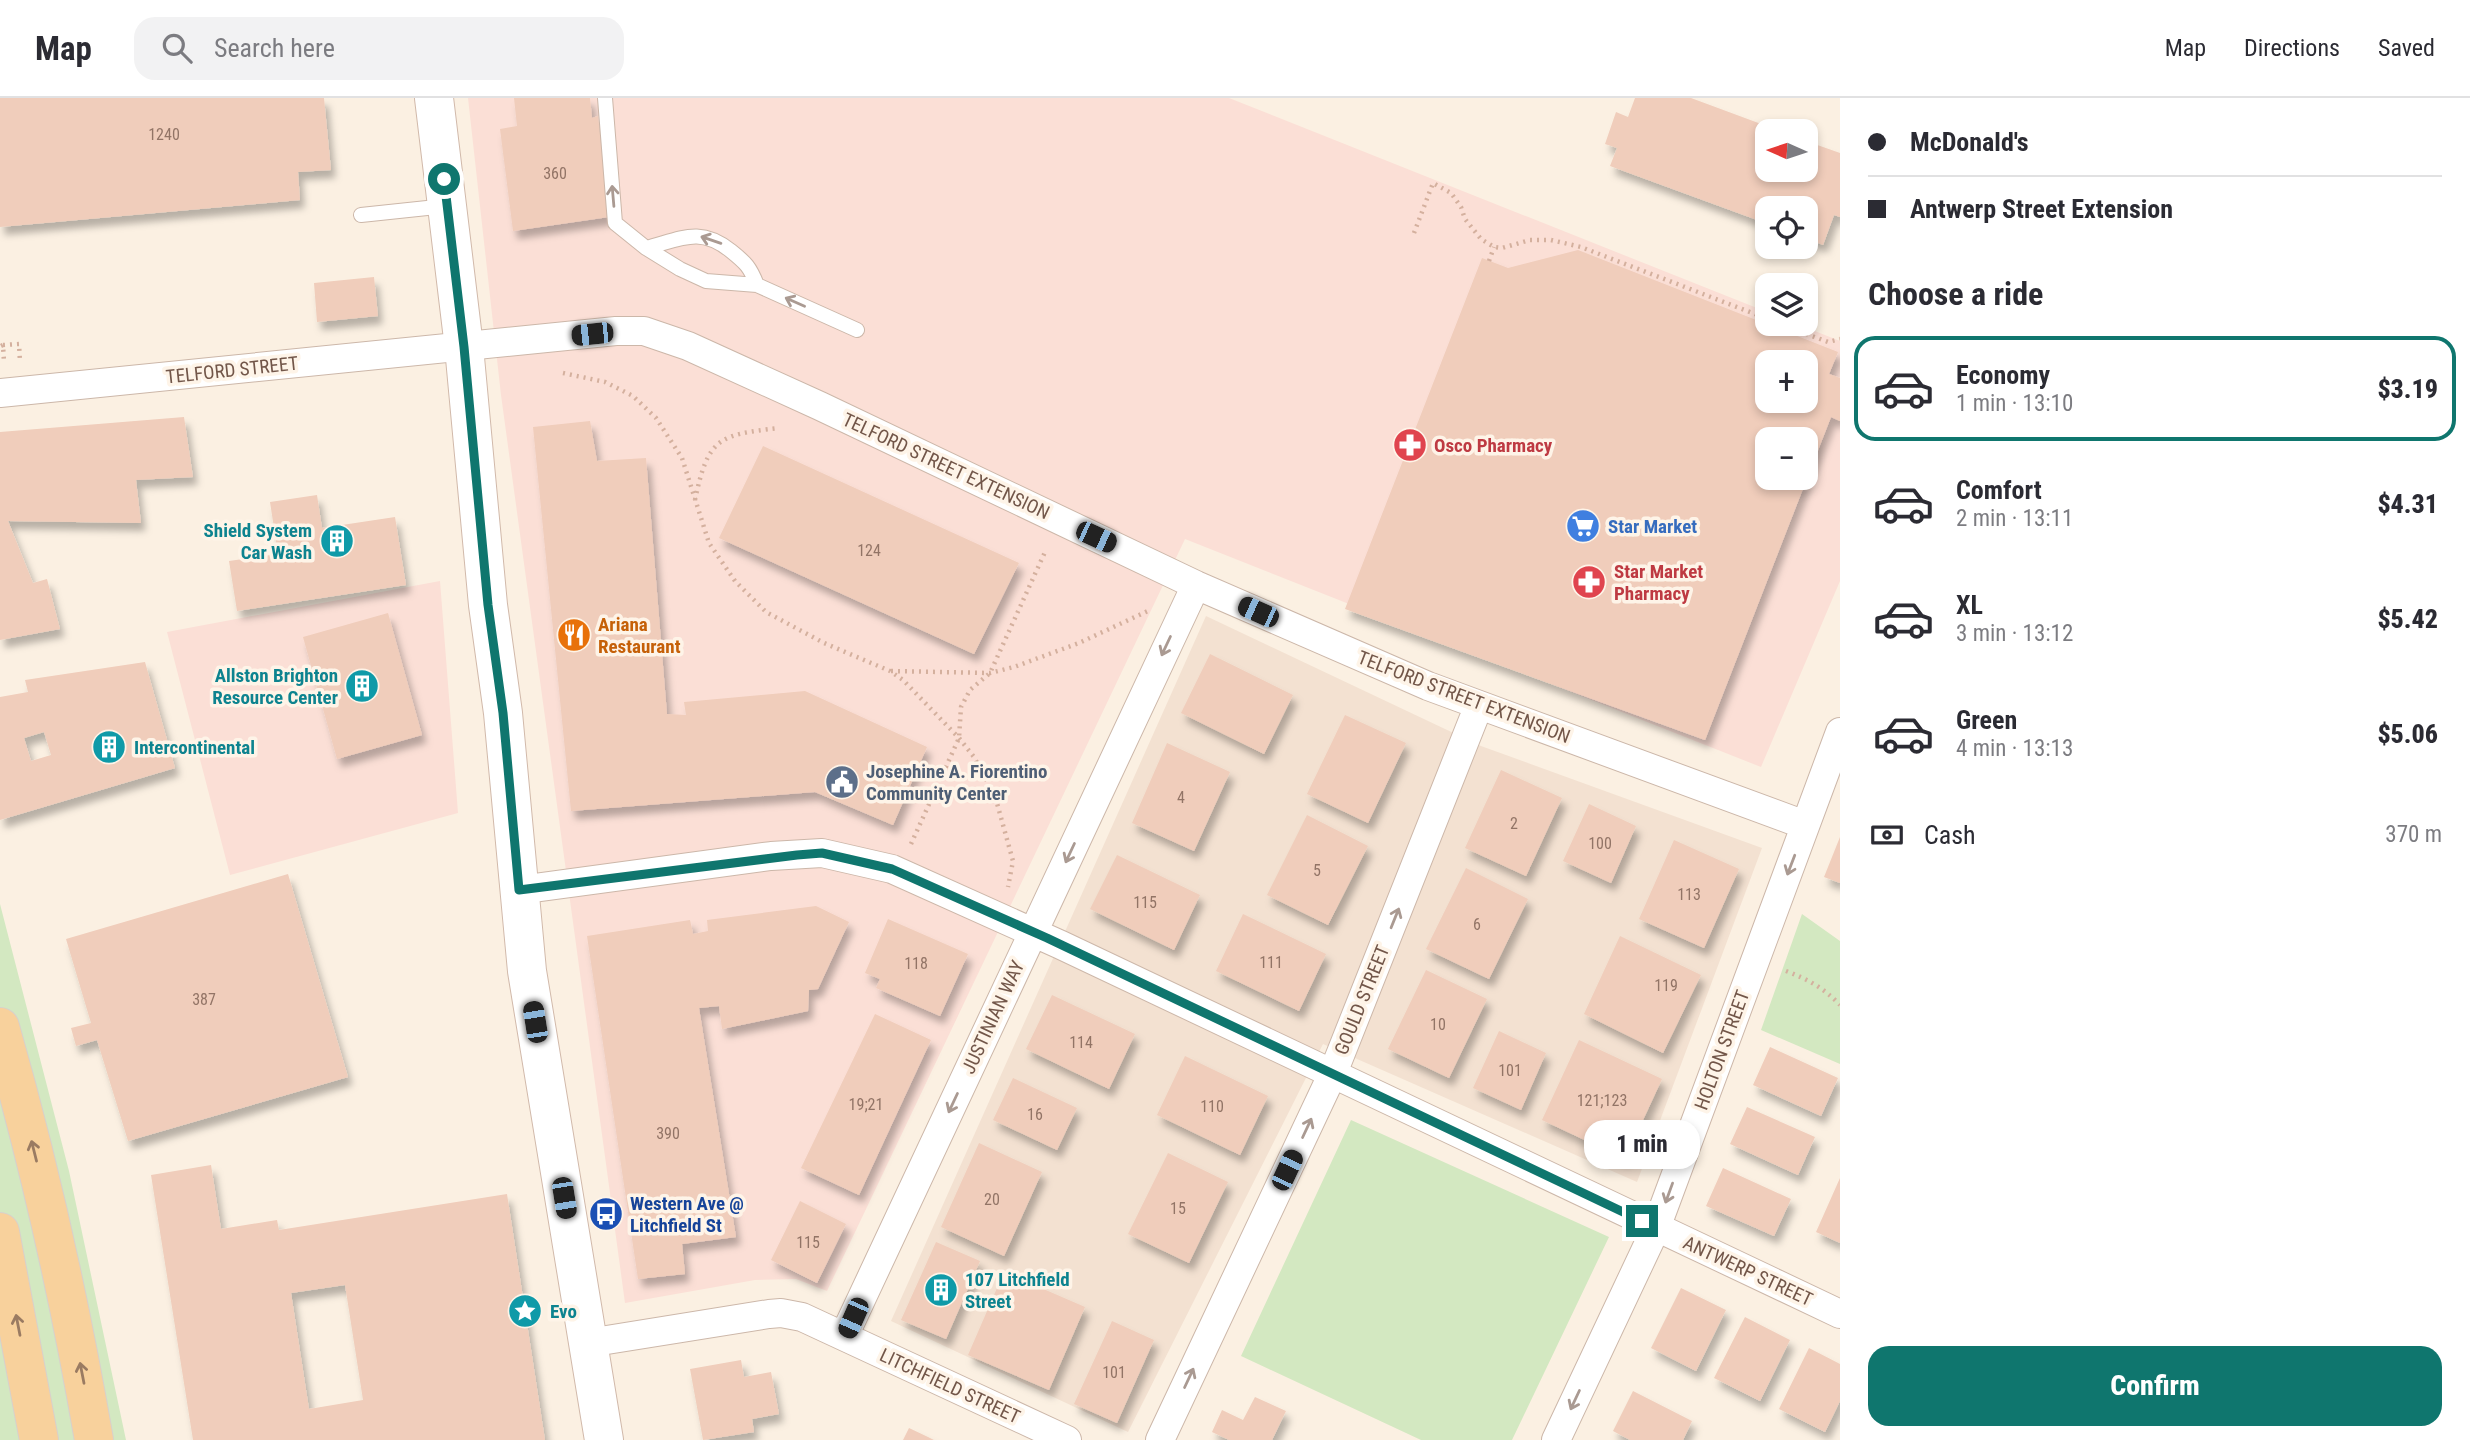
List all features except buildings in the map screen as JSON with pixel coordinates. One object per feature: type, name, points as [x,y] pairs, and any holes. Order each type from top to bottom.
[{"type":"main road","points":[[434,98],[464,347],[488,605],[503,713],[527,971],[604,1440]]},
{"type":"main road","points":[[0,1027],[32,1144],[62,1273],[94,1440]]},
{"type":"main road","points":[[0,1233],[39,1440]]},
{"type":"street","name":"TELFORD STREET EXTENSION","points":[[464,347],[616,331],[644,331],[667,337],[820,406],[1196,585],[1429,687],[1805,825]]},
{"type":"street","name":"TELFORD STREET","points":[[0,393],[464,347]]},
{"type":"street","name":"JUSTINIAN WAY","points":[[844,1336],[1196,585]]},
{"type":"street","name":"GOULD STREET","points":[[1160,1440],[1333,1073],[1479,705]]},
{"type":"street","name":"HOLTON STREET","points":[[1556,1440],[1656,1228],[1840,732]]},
{"type":"street","name":"ANTWERP STREET","points":[[519,890],[771,856],[822,853],[892,869],[1033,932],[1840,1314]]},
{"type":"street","name":"LITCHFIELD STREET","points":[[588,1343],[781,1313],[802,1317],[1066,1440]]},
{"type":"lane","points":[[605,98],[615,223],[646,248],[706,281],[757,285],[857,330]]},
{"type":"lane","points":[[361,215],[447,205]]},
{"type":"lane","points":[[646,248],[695,236],[716,239],[749,265],[757,285]]},
{"type":"path","points":[[1414,233],[1433,183],[1451,193],[1461,207],[1465,219],[1481,239],[1494,247],[1502,248],[1530,240],[1550,240],[1581,247],[1755,314]]},
{"type":"path","points":[[1489,261],[1494,247]]},
{"type":"path","points":[[1812,336],[1828,342],[1840,339]]},
{"type":"path","points":[[0,362],[5,362],[1,346],[19,344],[21,368]]},
{"type":"path","points":[[563,373],[606,382],[633,396],[656,418],[682,458],[709,543],[735,581],[766,612],[824,643],[890,671],[903,680],[959,738],[974,757],[995,796],[1007,833],[1013,861],[1007,891]]},
{"type":"path","points":[[695,501],[701,470],[717,443],[736,432],[778,428]]},
{"type":"path","points":[[909,848],[959,738],[961,707],[970,690],[989,673],[1045,552]]},
{"type":"path","points":[[890,671],[989,673],[1014,667],[1079,643],[1150,610]]},
{"type":"path","points":[[1756,959],[1804,978],[1828,992],[1840,1005]]},
{"type":"shaded area","points":[[468,98],[1229,98],[1755,307],[1755,336],[1818,336],[1818,332],[1840,341],[1840,581],[1761,767],[1185,539],[827,1291],[796,1279],[755,1280],[625,1303],[501,395]]},
{"type":"shaded area","points":[[440,581],[458,813],[230,875],[167,632]]},
{"type":"shaded area","points":[[1206,616],[1481,746],[1762,848],[1637,1182],[1323,1044],[1128,1432],[891,1321]]},
{"type":"green space","points":[[0,904],[69,1171],[126,1440],[0,1440]]},
{"type":"green space","points":[[1802,914],[1840,941],[1840,1064],[1761,1030]]},
{"type":"green space","points":[[1351,1120],[1609,1237],[1512,1440],[1421,1440],[1241,1356]]},
{"type":"place","name":"Osco Pharmacy","points":[[1410,445]]},
{"type":"place","name":"Star Market","points":[[1583,526]]},
{"type":"place","name":"Shield System Car Wash","points":[[337,541]]},
{"type":"place","name":"Star Market Pharmacy","points":[[1589,582]]},
{"type":"place","name":"Ariana Restaurant","points":[[574,635]]},
{"type":"place","name":"Allston Brighton Resource Center","points":[[362,686]]},
{"type":"place","name":"Intercontinental","points":[[109,747]]},
{"type":"place","name":"Josephine A. Fiorentino Community Center","points":[[842,782]]},
{"type":"place","name":"Western Ave @ Litchfield St","points":[[606,1214]]},
{"type":"place","name":"107 Litchfield Street","points":[[941,1290]]},
{"type":"place","name":"Evo","points":[[525,1311]]},
{"type":"route","points":[[444,179],[464,347],[488,605],[503,713],[519,890],[771,856],[822,853],[892,869],[1047,938],[1642,1221]]}]
